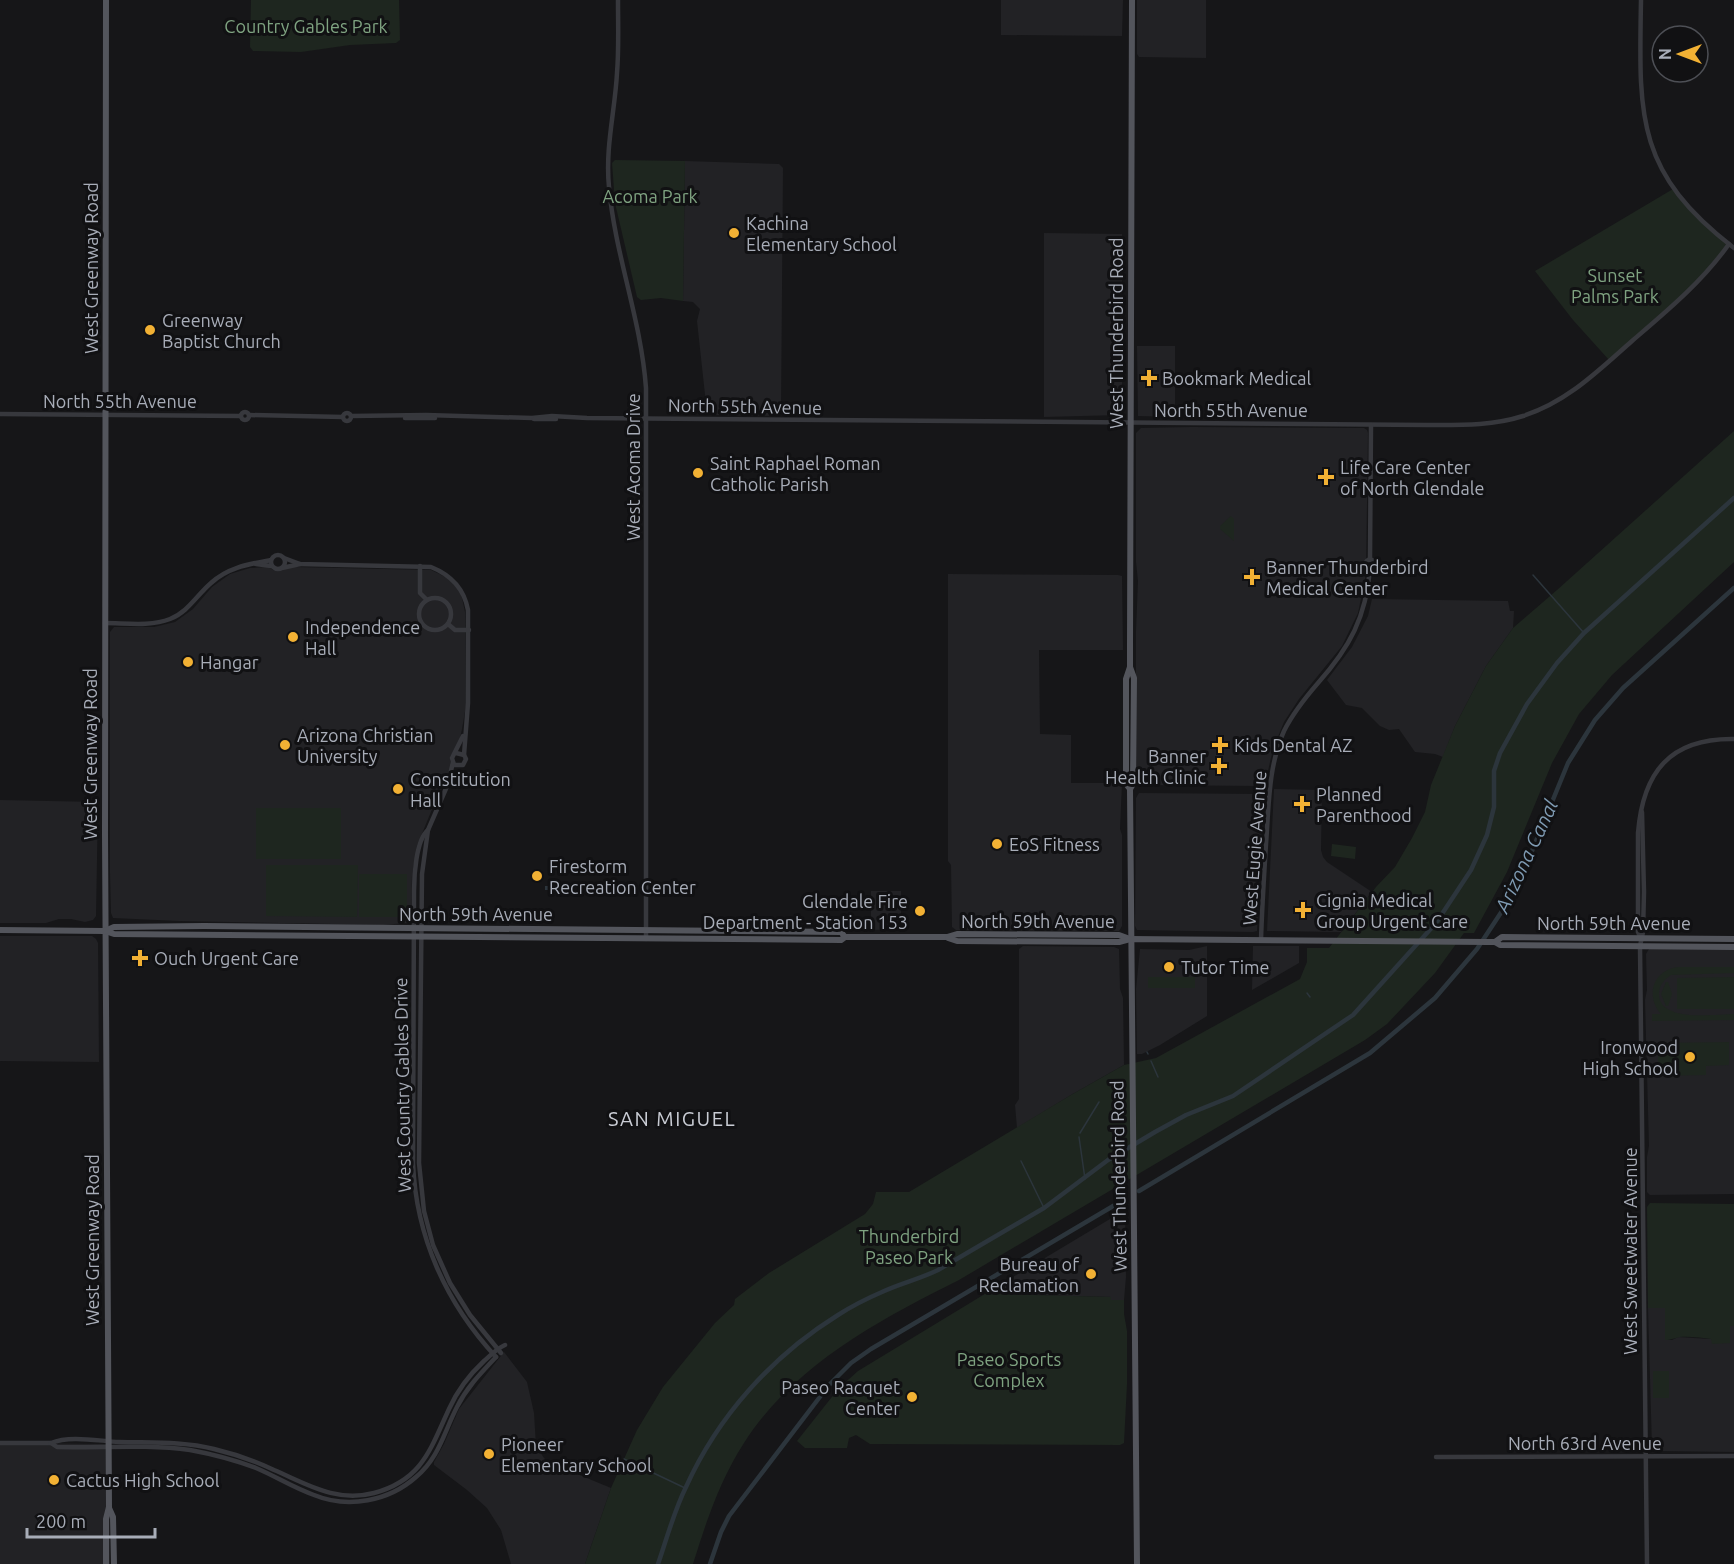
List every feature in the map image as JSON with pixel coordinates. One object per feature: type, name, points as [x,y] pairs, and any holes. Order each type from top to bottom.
[{"type":"main road","name":"West Greenway Road","points":[[106,0],[105,931],[109,1444],[106,1564]]},
{"type":"main road","name":"West Thunderbird Road","points":[[1130,789],[1126,784],[1126,679],[1130,667],[1132,0]]},
{"type":"main road","name":"West Thunderbird Road","points":[[1130,667],[1134,678],[1133,784],[1130,789],[1130,939],[1137,1564]]},
{"type":"main road","points":[[1126,691],[1130,700],[1130,723],[1133,737]]},
{"type":"main road","points":[[155,926],[156,935]]},
{"type":"main road","name":"North 59th Avenue","points":[[105,931],[114,927],[190,926],[841,932],[845,937]]},
{"type":"main road","points":[[190,926],[190,935]]},
{"type":"main road","name":"North 59th Avenue","points":[[0,930],[105,931],[114,934],[156,935],[841,940],[845,937],[947,937],[957,933],[1119,935],[1130,939]]},
{"type":"main road","points":[[1055,942],[1070,939],[1074,934]]},
{"type":"main road","name":"North 59th Avenue","points":[[947,937],[957,941],[1261,940],[1734,947]]},
{"type":"main road","name":"North 59th Avenue","points":[[1491,942],[1502,938],[1734,939]]},
{"type":"main road","name":"West Greenway Road","points":[[109,1507],[113,1517],[114,1564]]},
{"type":"street","name":"West Acoma Drive","points":[[618,0],[617,74],[607,155],[608,183],[616,234],[640,336],[645,371],[647,418],[646,939]]},
{"type":"street","points":[[1641,0],[1640,83],[1642,106],[1653,149],[1667,179],[1685,204],[1708,228],[1734,248]]},
{"type":"street","name":"North 55th Avenue","points":[[0,414],[241,416],[244,411],[249,415],[343,417],[347,412],[351,416],[411,419],[552,416],[558,418],[1371,425],[1492,423],[1522,416],[1549,406],[1565,398],[1589,380],[1666,312],[1701,278],[1729,244]]},
{"type":"street","name":"West Eugie Avenue","points":[[1261,940],[1269,789],[1276,755],[1283,733],[1293,714],[1338,659],[1353,636],[1365,605],[1370,569],[1366,563],[1371,560],[1371,425]]},
{"type":"street","points":[[105,623],[158,622],[170,619],[185,610],[218,577],[240,566],[271,560],[277,555],[300,564]]},
{"type":"street","points":[[282,568],[285,563],[284,558]]},
{"type":"street","points":[[271,560],[271,566]]},
{"type":"street","points":[[256,564],[271,566],[276,570],[300,564]]},
{"type":"street","name":"West Country Gables Drive","points":[[300,564],[420,566],[438,570],[457,583],[466,600],[469,630],[468,703],[465,762],[447,784]]},
{"type":"street","points":[[420,566],[420,593],[427,600]]},
{"type":"street","points":[[438,598],[447,603],[451,613],[448,624],[438,630],[433,630],[423,624],[420,619],[420,609],[427,600],[438,598]]},
{"type":"street","points":[[448,624],[455,630],[469,630]]},
{"type":"street","name":"West Country Gables Drive","points":[[418,937],[413,1163],[417,1202],[426,1240],[439,1274],[465,1320],[494,1355],[499,1351],[470,1315],[450,1283],[433,1245],[424,1211],[419,1163],[418,929],[422,874],[428,830],[447,784],[453,756],[465,734]]},
{"type":"street","name":"West Sweetwater Avenue","points":[[1647,1564],[1640,946],[1643,932],[1644,892],[1642,812],[1646,791],[1658,768],[1678,750],[1704,741],[1734,739]]},
{"type":"street","points":[[456,753],[464,755]]},
{"type":"street","points":[[453,762],[456,766],[461,766]]},
{"type":"street","points":[[0,1443],[51,1443],[57,1447],[109,1444],[170,1448],[203,1453],[247,1465],[319,1497],[354,1502],[377,1499],[403,1487],[424,1470],[463,1396],[494,1355]]},
{"type":"street","name":"North 63rd Avenue","points":[[1436,1456],[1631,1458],[1646,1455],[1734,1456]]},
{"type":"shaded area","points":[[1001,0],[1123,0],[1122,36],[1001,35]]},
{"type":"shaded area","points":[[1137,0],[1206,0],[1206,58],[1139,57],[1137,54]]},
{"type":"shaded area","name":"Kachina Elementary School","points":[[685,161],[779,164],[783,168],[781,412],[778,416],[707,413],[697,321],[700,309],[693,302],[683,301]]},
{"type":"shaded area","points":[[1044,233],[1122,234],[1122,412],[1120,415],[1044,417]]},
{"type":"shaded area","points":[[1137,346],[1175,346],[1175,417],[1138,416]]},
{"type":"shaded area","name":"Banner Thunderbird Medical Center","points":[[1141,428],[1364,428],[1368,433],[1366,574],[1358,613],[1342,646],[1299,699],[1284,722],[1273,749],[1263,786],[1138,785],[1136,782],[1138,581],[1136,433]]},
{"type":"shaded area","name":"Arizona Christian University","points":[[267,567],[276,571],[294,567],[431,570],[448,578],[461,593],[465,612],[466,706],[459,743],[450,757],[451,765],[447,779],[417,846],[412,876],[411,920],[406,923],[383,925],[113,918],[110,873],[110,632],[114,627],[154,627],[175,622],[193,609],[212,587],[230,574],[250,568]]},
{"type":"shaded area","points":[[948,574],[1122,576],[1123,650],[1039,650],[1040,734],[1071,735],[1071,783],[1122,783],[1120,829],[1122,835],[1122,926],[1119,931],[956,930],[952,927],[951,865],[948,861]]},
{"type":"shaded area","points":[[1372,599],[1508,601],[1510,611],[1514,611],[1513,628],[1486,666],[1455,726],[1443,757],[1415,752],[1399,729],[1389,730],[1380,726],[1362,708],[1346,705],[1327,680],[1352,647],[1368,616]]},
{"type":"shaded area","points":[[1274,789],[1322,790],[1321,850],[1323,857],[1372,892],[1341,932],[1267,931]]},
{"type":"shaded area","points":[[1139,793],[1261,794],[1264,796],[1257,931],[1137,930],[1135,926],[1136,798]]},
{"type":"shaded area","points":[[0,800],[98,802],[96,916],[93,920],[85,922],[59,919],[46,923],[0,923]]},
{"type":"shaded area","points":[[549,881],[557,881],[557,895],[549,895],[549,890],[545,890],[545,886],[549,886]]},
{"type":"shaded area","points":[[871,891],[901,891],[901,929],[871,930]]},
{"type":"shaded area","points":[[0,936],[92,936],[96,939],[98,943],[99,1062],[0,1061]]},
{"type":"shaded area","points":[[1023,946],[1114,947],[1119,949],[1120,989],[1123,998],[1124,1065],[1017,1128],[1015,1105],[1019,1099],[1019,949]]},
{"type":"shaded area","points":[[1207,946],[1207,1016],[1160,1045],[1142,1054],[1137,1054],[1136,989],[1140,949],[1189,950]]},
{"type":"shaded area","points":[[1253,946],[1299,946],[1299,963],[1252,990]]},
{"type":"shaded area","name":"Ironwood High School","points":[[1649,949],[1734,949],[1734,1194],[1650,1195],[1647,1192],[1649,1146],[1645,1000],[1646,954]]},
{"type":"shaded area","points":[[1125,1210],[1124,1300],[1111,1300],[1111,1297],[996,1294],[993,1289]]},
{"type":"shaded area","points":[[1648,1308],[1665,1308],[1665,1340],[1678,1337],[1710,1339],[1730,1331],[1730,1326],[1734,1326],[1734,1452],[1658,1451],[1652,1448]]},
{"type":"shaded area","name":"Pioneer Elementary School","points":[[504,1352],[527,1382],[534,1413],[536,1446],[544,1458],[548,1462],[611,1488],[585,1564],[511,1564],[501,1530],[487,1508],[434,1465],[459,1409]]},
{"type":"shaded area","name":"Cactus High School","points":[[0,1443],[109,1444],[110,1564],[0,1564]]},
{"type":"green space","name":"Country Gables Park","points":[[251,0],[399,0],[400,40],[396,43],[350,45],[301,52],[253,51],[250,47]]},
{"type":"green space","name":"Acoma Park","points":[[615,160],[685,161],[683,301],[661,298],[641,300],[637,297],[615,203],[612,163]]},
{"type":"green space","name":"Sunset Palms Park","points":[[1673,189],[1685,204],[1729,244],[1701,278],[1610,361],[1573,320],[1535,271]]},
{"type":"green space","name":"Thunderbird Paseo Park","points":[[1734,431],[1734,562],[1612,675],[1579,714],[1552,763],[1507,872],[1474,933],[1464,933],[1435,973],[1387,1024],[1365,1040],[959,1280],[899,1311],[840,1347],[813,1368],[787,1390],[764,1415],[735,1457],[721,1486],[693,1564],[585,1564],[611,1488],[637,1430],[663,1387],[715,1323],[734,1305],[735,1299],[769,1273],[865,1214],[873,1204],[876,1192],[909,1192],[1124,1065],[1156,1058],[1300,979],[1307,962],[1307,948],[1329,948],[1376,887],[1395,867],[1425,812],[1431,785],[1455,726],[1486,666],[1513,628]]},
{"type":"green space","points":[[1231,516],[1234,519],[1234,541],[1220,529],[1220,526]]},
{"type":"green space","points":[[256,808],[341,808],[341,859],[256,859]]},
{"type":"green space","points":[[1332,844],[1356,847],[1355,859],[1331,856]]},
{"type":"green space","points":[[266,865],[358,865],[357,917],[266,916]]},
{"type":"green space","points":[[359,874],[407,874],[407,917],[359,917]]},
{"type":"green space","points":[[1734,967],[1734,973],[1671,975],[1662,983],[1659,994],[1661,1003],[1678,1013],[1689,1015],[1734,1014],[1734,1020],[1652,1021],[1652,1014],[1661,1014],[1653,999],[1657,978],[1669,969]]},
{"type":"green space","points":[[1148,977],[1195,977],[1195,988],[1148,988]]},
{"type":"green space","points":[[1734,977],[1734,1009],[1677,1009],[1677,978]]},
{"type":"green space","points":[[1666,982],[1672,994],[1668,1006],[1661,994]]},
{"type":"green space","points":[[1729,1042],[1729,1065],[1706,1066],[1706,1075],[1658,1076],[1658,1043]]},
{"type":"green space","points":[[1650,1203],[1734,1204],[1734,1326],[1730,1326],[1730,1343],[1712,1344],[1711,1339],[1692,1337],[1665,1340],[1665,1308],[1648,1308],[1647,1207]]},
{"type":"green space","name":"Paseo Sports Complex","points":[[993,1289],[996,1294],[1111,1297],[1111,1300],[1124,1300],[1127,1331],[1127,1384],[1124,1443],[1120,1445],[870,1444],[856,1435],[849,1438],[847,1448],[805,1448],[797,1441],[839,1388],[858,1371]]},
{"type":"green space","points":[[1653,1371],[1669,1371],[1669,1398],[1653,1398]]},
{"type":"waterway","points":[[658,1564],[682,1496],[714,1436],[749,1390],[791,1349],[849,1308],[938,1270],[1044,1208],[1108,1160],[1155,1132],[1186,1115],[1233,1096],[1353,1015],[1436,923],[1471,870],[1487,835],[1494,807],[1494,771],[1500,753],[1527,704],[1557,663],[1584,633],[1734,498]]},
{"type":"waterway","points":[[1533,575],[1584,633]]},
{"type":"waterway","name":"Arizona Canal","points":[[1139,1191],[1370,1053],[1435,998],[1477,949],[1504,908],[1523,873],[1568,763],[1595,720],[1623,688],[1734,588]]},
{"type":"waterway","points":[[1307,993],[1310,997]]},
{"type":"waterway","points":[[1151,1061],[1158,1077]]},
{"type":"waterway","points":[[1080,1133],[1099,1102]]},
{"type":"waterway","points":[[1079,1137],[1085,1179]]},
{"type":"waterway","points":[[1021,1161],[1044,1208]]},
{"type":"waterway","points":[[710,1564],[729,1516],[829,1385],[851,1363],[1125,1199]]},
{"type":"waterway","points":[[624,1459],[685,1488]]},
{"type":"place","name":"Kachina Elementary School","points":[[734,233]]},
{"type":"place","name":"Greenway Baptist Church","points":[[150,330]]},
{"type":"place","name":"Bookmark Medical","points":[[1149,378]]},
{"type":"place","name":"Saint Raphael Roman Catholic Parish","points":[[698,473]]},
{"type":"place","name":"Life Care Center of North Glendale","points":[[1326,477]]},
{"type":"place","name":"Banner Thunderbird Medical Center","points":[[1252,577]]},
{"type":"place","name":"Independence Hall","points":[[293,637]]},
{"type":"place","name":"Hangar","points":[[188,662]]},
{"type":"place","name":"Arizona Christian University","points":[[285,745]]},
{"type":"place","name":"Kids Dental AZ","points":[[1220,745]]},
{"type":"place","name":"Banner Health Clinic","points":[[1219,766]]},
{"type":"place","name":"Constitution Hall","points":[[398,789]]},
{"type":"place","name":"Planned Parenthood","points":[[1302,804]]},
{"type":"place","name":"EoS Fitness","points":[[997,844]]},
{"type":"place","name":"Firestorm Recreation Center","points":[[537,876]]},
{"type":"place","name":"Cignia Medical Group Urgent Care","points":[[1303,910]]},
{"type":"place","name":"Glendale Fire Department - Station 153","points":[[920,911]]},
{"type":"place","name":"Ouch Urgent Care","points":[[140,958]]},
{"type":"place","name":"Tutor Time","points":[[1169,967]]},
{"type":"place","name":"Ironwood High School","points":[[1690,1057]]},
{"type":"place","name":"Bureau of Reclamation","points":[[1091,1274]]},
{"type":"place","name":"Paseo Racquet Center","points":[[912,1397]]},
{"type":"place","name":"Pioneer Elementary School","points":[[489,1454]]},
{"type":"place","name":"Cactus High School","points":[[54,1480]]},
{"type":"district","name":"SAN MIGUEL","points":[[672,1118]]}]
